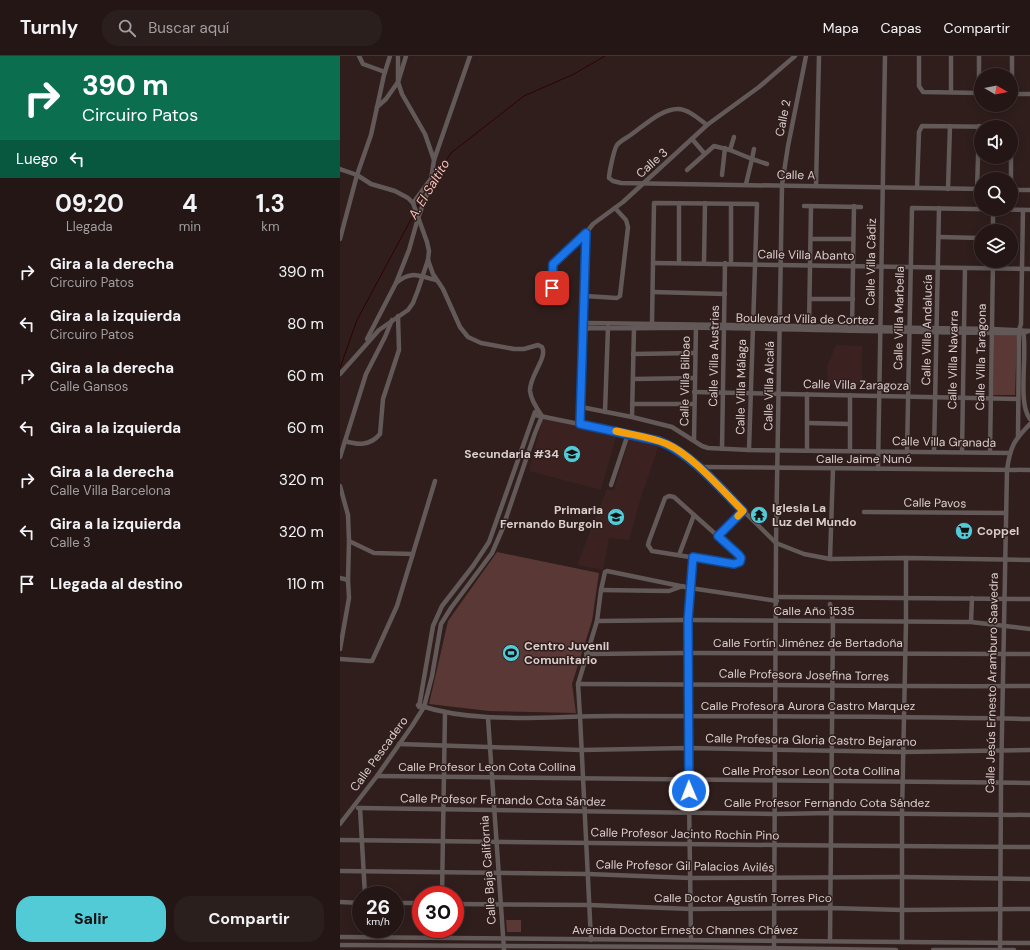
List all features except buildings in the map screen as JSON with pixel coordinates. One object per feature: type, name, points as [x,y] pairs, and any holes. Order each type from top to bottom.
[{"type":"street","points":[[359,56],[363,64],[385,72]]},
{"type":"street","points":[[340,239],[357,175],[372,135],[377,107],[390,56]]},
{"type":"street","points":[[398,56],[398,82],[402,94],[425,134],[434,160]]},
{"type":"street","points":[[377,107],[386,99],[398,82],[406,56]]},
{"type":"street","points":[[365,345],[375,322],[396,283],[407,257],[418,218],[430,186],[434,160],[470,56]]},
{"type":"street","name":"Calle 3","points":[[552,300],[553,264],[586,233],[593,224],[616,208],[707,125],[760,87],[795,56]]},
{"type":"street","name":"Calle 2","points":[[782,185],[788,146],[806,56]]},
{"type":"street","points":[[816,186],[820,56]]},
{"type":"street","name":"Calle Villa Cádiz","points":[[878,469],[885,56]]},
{"type":"street","points":[[919,56],[919,86],[921,90],[927,93],[974,93]]},
{"type":"street","points":[[951,92],[952,56]]},
{"type":"street","points":[[979,56],[979,68]]},
{"type":"street","points":[[1012,56],[1012,68]]},
{"type":"street","points":[[1018,94],[1030,94]]},
{"type":"street","name":"Calle A","points":[[707,125],[699,118],[680,109],[669,110],[662,114],[622,140],[616,146],[609,172],[611,180],[621,183],[645,182],[974,189]]},
{"type":"street","points":[[917,188],[920,129],[922,126],[974,126]]},
{"type":"street","points":[[948,189],[950,126]]},
{"type":"street","points":[[722,175],[728,149],[734,138]]},
{"type":"street","points":[[692,139],[704,153]]},
{"type":"street","points":[[687,170],[704,153],[714,146],[728,149],[767,164]]},
{"type":"street","points":[[746,184],[754,149]]},
{"type":"street","points":[[340,169],[357,175],[371,184],[403,194],[413,203],[429,251],[428,260],[413,303],[408,310],[379,330],[340,374]]},
{"type":"street","points":[[413,203],[430,180]]},
{"type":"street","name":"Calle Villa Alcalá","points":[[774,949],[777,599],[776,543],[782,185]]},
{"type":"street","points":[[1018,190],[1030,190]]},
{"type":"street","points":[[652,323],[654,203],[731,204]]},
{"type":"street","points":[[679,203],[679,263]]},
{"type":"street","points":[[704,263],[705,203]]},
{"type":"street","name":"Calle Villa Málaga","points":[[731,204],[757,204],[749,450]]},
{"type":"street","name":"Calle Villa Austrias","points":[[722,449],[725,294],[731,204]]},
{"type":"street","points":[[804,206],[861,206]]},
{"type":"street","points":[[809,328],[812,206]]},
{"type":"street","points":[[852,328],[854,206]]},
{"type":"street","points":[[585,296],[617,298],[620,296],[628,227],[626,220],[616,208]]},
{"type":"street","name":"Calle Villa Marbella","points":[[907,452],[912,208],[939,208]]},
{"type":"street","points":[[939,208],[974,209]]},
{"type":"street","name":"Calle Villa Andalucía","points":[[934,452],[939,208]]},
{"type":"street","points":[[1018,210],[1030,210]]},
{"type":"street","points":[[1018,436],[1018,398],[1024,331],[1021,324],[1023,210]]},
{"type":"street","points":[[580,424],[586,233]]},
{"type":"street","points":[[938,237],[974,238]]},
{"type":"street","points":[[811,239],[854,239]]},
{"type":"street","points":[[428,260],[436,280],[443,289],[460,327],[474,340],[481,343],[520,350],[538,345],[542,347],[544,351],[543,356],[534,373],[530,386],[530,395],[542,416]]},
{"type":"street","name":"Calle Villa Abanto","points":[[653,263],[1030,269]]},
{"type":"street","name":"Calle Villa Navarra","points":[[962,452],[965,268]]},
{"type":"street","name":"Calle Villa Taragona","points":[[990,453],[992,269]]},
{"type":"street","points":[[396,283],[403,277],[409,275],[422,276],[436,280]]},
{"type":"street","points":[[653,292],[725,294]]},
{"type":"street","points":[[810,299],[852,299]]},
{"type":"street","points":[[345,441],[357,445],[370,443],[380,434],[383,396],[390,380],[394,362],[399,352],[400,338],[398,316]]},
{"type":"street","points":[[340,457],[366,374],[392,320]]},
{"type":"street","name":"Boulevard Villa de Cortez","points":[[583,329],[588,323],[608,326],[752,326],[937,331],[1024,331]]},
{"type":"street","name":"Boulevard Villa de Cortez","points":[[634,326],[652,323],[696,326]]},
{"type":"street","points":[[605,412],[608,326]]},
{"type":"street","points":[[632,417],[634,326]]},
{"type":"street","name":"Calle Villa Bilbao","points":[[694,440],[696,326]]},
{"type":"street","points":[[633,354],[695,353]]},
{"type":"street","points":[[1021,361],[1030,361]]},
{"type":"street","points":[[1021,361],[1025,411],[1030,419]]},
{"type":"street","points":[[633,379],[695,378]]},
{"type":"street","name":"Calle Villa Zaragoza","points":[[694,392],[879,395],[991,399],[1018,398]]},
{"type":"street","points":[[807,394],[807,450]]},
{"type":"street","points":[[850,395],[850,451]]},
{"type":"street","points":[[632,404],[694,404]]},
{"type":"street","points":[[419,713],[418,705],[433,626],[442,606],[479,558],[489,542],[534,415],[535,406]]},
{"type":"street","name":"Calle Villa Granada","points":[[581,407],[672,427],[705,448],[749,450],[1009,453]]},
{"type":"street","points":[[534,415],[628,434],[668,444],[699,467],[776,543],[804,554],[830,559],[906,558],[1030,560]]},
{"type":"street","points":[[424,707],[432,676],[441,624],[450,608],[492,553],[512,503],[542,416]]},
{"type":"street","points":[[807,423],[850,424]]},
{"type":"street","name":"Calle Jesús Ernesto Aramburo Saavedra","points":[[1000,950],[1000,782],[1008,470],[1009,453],[1018,436],[1030,424]]},
{"type":"street","points":[[611,485],[628,434]]},
{"type":"street","name":"Calle Jaime Nunó","points":[[699,467],[1030,470]]},
{"type":"street","points":[[830,559],[833,469]]},
{"type":"street","points":[[340,659],[372,660],[397,606],[435,481]]},
{"type":"street","points":[[340,486],[348,515],[348,580],[350,598],[340,649]]},
{"type":"street","points":[[670,496],[674,498],[694,515],[740,556],[741,560],[739,563],[734,564],[652,551],[648,545],[665,498],[670,496]]},
{"type":"street","points":[[505,500],[512,503]]},
{"type":"street","points":[[718,536],[743,511]]},
{"type":"street","name":"Calle Pavos","points":[[864,512],[1006,513]]},
{"type":"street","points":[[678,555],[694,515]]},
{"type":"street","points":[[349,541],[374,553],[413,554]]},
{"type":"street","points":[[691,940],[687,653],[693,557]]},
{"type":"street","points":[[902,942],[902,782],[905,686],[906,558]]},
{"type":"street","points":[[591,940],[578,684],[597,621],[600,590],[606,572],[690,588],[777,599],[1030,599]]},
{"type":"street","points":[[340,578],[348,580]]},
{"type":"street","points":[[461,582],[466,587]]},
{"type":"street","points":[[600,590],[669,591],[682,586]]},
{"type":"street","points":[[971,622],[972,598]]},
{"type":"street","points":[[830,604],[833,621],[830,941]]},
{"type":"street","name":"Calle Año 1535","points":[[597,621],[688,620],[971,622],[1030,629]]},
{"type":"street","name":"Calle Fortín Jiménez de Bertadoña","points":[[586,654],[1030,654]]},
{"type":"street","name":"Calle Profesora Josefina Torres","points":[[578,684],[1030,686]]},
{"type":"street","name":"Calle Profesora Aurora Castro Marquez","points":[[418,705],[444,712],[488,718],[580,716],[904,716],[1030,719]]},
{"type":"street","name":"Calle Pescadero","points":[[340,824],[377,776],[424,707]]},
{"type":"street","points":[[442,886],[444,712]]},
{"type":"street","name":"Calle Baja California","points":[[488,718],[504,948]]},
{"type":"street","name":"Calle Profesora Gloria Castro Bejarano","points":[[399,744],[581,750],[688,748],[903,752],[1030,750]]},
{"type":"street","name":"Calle Profesor Leon Cota Collina","points":[[377,776],[1030,783]]},
{"type":"street","name":"Calle Profesor Fernando Cota Sández","points":[[352,808],[774,814],[1030,814]]},
{"type":"street","points":[[360,808],[365,886]]},
{"type":"street","name":"Calle Profesor Jacinto Rochin Pino","points":[[340,840],[774,845],[1030,846]]},
{"type":"street","name":"Calle Profesor Gil Palacios Avilés","points":[[340,871],[588,874],[691,878],[902,877],[1030,879]]},
{"type":"street","points":[[340,902],[352,903]]},
{"type":"street","name":"Calle Doctor Agustín Torres Pico","points":[[464,904],[589,905],[691,909],[1030,909]]},
{"type":"street","name":"Avenida Doctor Ernesto Channes Chávez","points":[[340,937],[352,937]]},
{"type":"street","name":"Avenida Doctor Ernesto Channes Chávez","points":[[442,938],[1030,943]]},
{"type":"street","name":"Avenida Doctor Ernesto Channes Chávez","points":[[340,945],[369,947],[896,950]]},
{"type":"street","points":[[933,950],[1014,950]]},
{"type":"shaded area","points":[[994,335],[1017,335],[1015,395],[993,395]]},
{"type":"shaded area","points":[[836,345],[862,346],[862,385],[828,384],[827,367]]},
{"type":"shaded area","name":"Secundaria #34","points":[[543,417],[616,437],[601,490],[529,471]]},
{"type":"shaded area","name":"Primaria Fernando Burgoin","points":[[629,439],[659,445],[641,497],[629,540],[609,538],[603,570],[577,565],[607,489],[614,490]]},
{"type":"shaded area","name":"Centro Juvenil Comunitario","points":[[497,552],[599,573],[592,621],[572,684],[576,713],[489,711],[429,704],[448,621]]},
{"type":"shaded area","points":[[506,920],[521,920],[521,932],[507,932]]},
{"type":"waterway","name":"A. El Saltito","points":[[433,182],[451,153],[524,96],[574,74],[605,56]]},
{"type":"waterway","name":"A. El Saltito","points":[[417,207],[424,196]]},
{"type":"waterway","name":"A. El Saltito","points":[[340,368],[357,320],[415,212]]},
{"type":"slow traffic","points":[[616,431],[659,441],[678,450],[699,467],[743,511],[738,516]]},
{"type":"place","name":"Secundaria #34","points":[[572,454]]},
{"type":"place","name":"Iglesia La Luz del Mundo","points":[[759,515]]},
{"type":"place","name":"Primaria Fernando Burgoin","points":[[616,517]]},
{"type":"place","name":"Coppel","points":[[964,531]]},
{"type":"place","name":"Centro Juvenil Comunitario","points":[[511,653]]},
{"type":"route","points":[[552,288],[553,264],[586,233],[580,424],[668,444],[699,467],[743,511],[718,536],[739,555],[741,560],[739,563],[734,564],[693,557],[688,620],[687,684],[689,791]]}]
